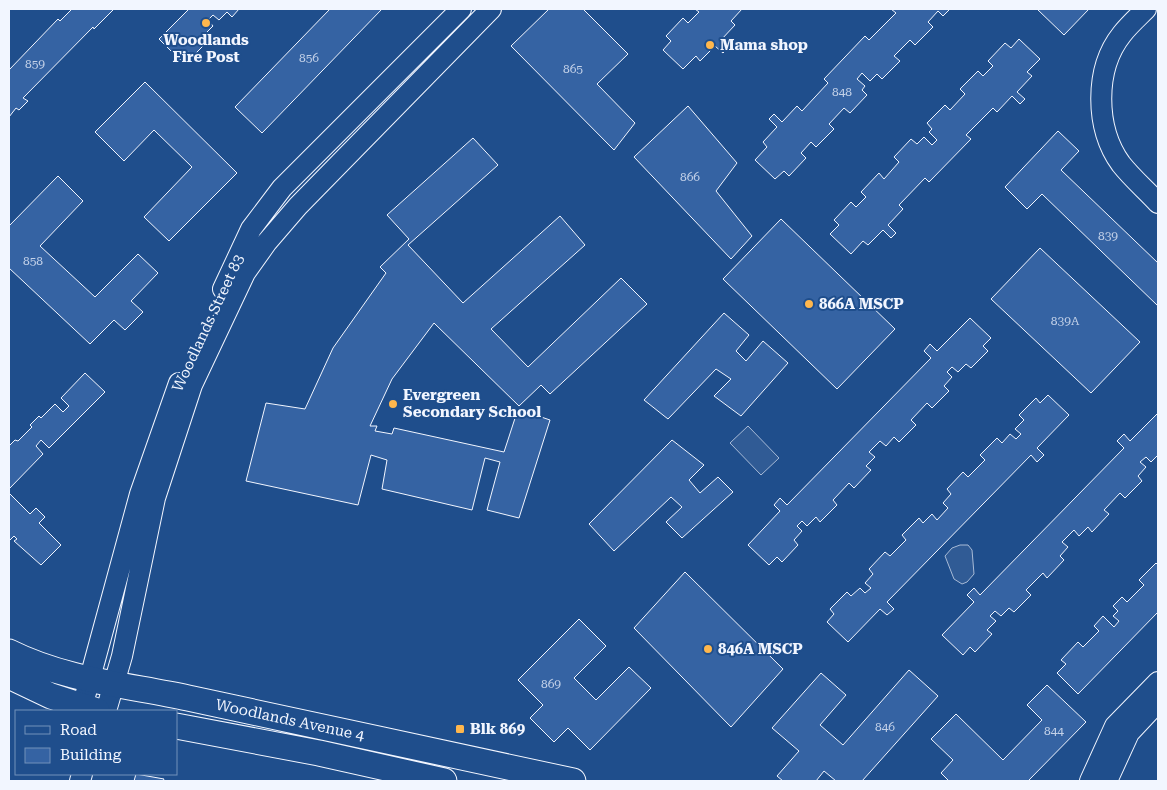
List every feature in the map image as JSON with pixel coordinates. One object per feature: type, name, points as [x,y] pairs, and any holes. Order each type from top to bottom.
[{"type":"main road","name":"Woodlands Avenue 4","points":[[9,652],[58,673],[352,732],[573,781]]},
{"type":"main road","points":[[9,676],[50,696],[87,710]]},
{"type":"main road","name":"Woodlands Avenue 4","points":[[178,726],[319,753],[444,781]]},
{"type":"street","name":"Woodlands Street 83","points":[[102,682],[140,494],[180,379],[251,229],[282,188],[461,9]]},
{"type":"street","name":"Woodlands Street 83","points":[[87,710],[102,682],[122,656],[155,498],[192,385],[245,273],[267,242],[298,206],[491,9]]},
{"type":"street","points":[[1146,9],[1122,34],[1108,58],[1103,74],[1104,126],[1120,163],[1158,203]]},
{"type":"street","points":[[1158,13],[1128,49],[1115,77],[1114,88],[1117,130],[1127,157],[1158,189]]},
{"type":"street","points":[[102,682],[106,710]]},
{"type":"street","points":[[1090,781],[1115,726],[1158,682]]},
{"type":"street","points":[[1107,781],[1129,733],[1158,702]]},
{"type":"shaded area","points":[[748,426],[779,458],[761,475],[730,443]]},
{"type":"shaded area","points":[[968,545],[972,550],[974,574],[967,582],[962,584],[954,579],[945,556],[952,548]]},
{"type":"building","points":[[72,9],[114,9],[94,29],[93,27],[23,98],[28,101],[19,110],[16,108],[9,117],[9,70],[58,19],[60,21]]},
{"type":"building","points":[[189,9],[239,9],[232,17],[227,12],[219,20],[213,15],[208,20],[213,26],[205,34],[210,39],[193,56],[188,52],[180,60],[159,39]]},
{"type":"building","points":[[330,9],[382,9],[262,133],[235,107]]},
{"type":"building","points":[[549,9],[583,9],[628,54],[597,84],[635,123],[614,150],[511,46]]},
{"type":"building","points":[[695,9],[742,9],[731,21],[735,25],[720,41],[728,48],[723,53],[715,46],[700,61],[696,56],[683,69],[663,50],[671,41],[666,36],[683,18],[688,23],[699,12]]},
{"type":"building","points":[[891,9],[950,9],[943,16],[938,11],[928,22],[933,27],[915,45],[910,40],[894,56],[900,61],[882,79],[877,74],[870,81],[862,73],[857,79],[865,86],[862,90],[867,95],[850,113],[844,108],[829,124],[834,129],[816,147],[811,142],[801,153],[806,158],[789,176],[784,171],[775,179],[755,160],[767,147],[763,142],[777,127],[769,119],[774,114],[782,122],[797,106],[802,111],[828,83],[824,79],[865,36],[869,40],[896,13]]},
{"type":"building","points":[[1037,9],[1089,9],[1064,35]]},
{"type":"building","points":[[1019,39],[1040,59],[1027,72],[1032,76],[1017,92],[1025,99],[1020,104],[1012,96],[997,112],[993,108],[966,135],[971,139],[929,182],[925,178],[899,205],[903,209],[888,225],[896,233],[891,238],[883,230],[868,245],[863,241],[851,254],[830,234],[839,225],[834,220],[851,202],[856,207],[866,197],[861,192],[879,173],[884,179],[899,162],[894,157],[911,139],[917,144],[924,137],[932,145],[937,140],[929,132],[932,129],[927,123],[945,105],[950,110],[965,94],[960,89],[978,71],[983,76],[993,66],[988,61],[1005,43],[1011,48]]},
{"type":"building","points":[[145,82],[237,173],[169,241],[144,217],[192,167],[154,130],[124,161],[95,132]]},
{"type":"building","points":[[688,106],[737,163],[716,191],[752,236],[731,259],[634,157]]},
{"type":"building","points":[[1058,131],[1079,151],[1061,170],[1158,263],[1158,306],[1042,194],[1027,209],[1005,187]]},
{"type":"building","points":[[473,138],[498,165],[408,245],[463,303],[560,216],[585,245],[491,329],[528,367],[621,278],[647,304],[550,394],[541,385],[519,406],[434,323],[392,379],[370,426],[377,426],[375,431],[392,434],[394,428],[504,452],[518,409],[550,420],[519,518],[487,510],[500,462],[485,458],[472,510],[382,489],[387,460],[371,455],[358,505],[246,481],[266,403],[305,409],[333,348],[386,273],[380,267],[409,239],[387,215]]},
{"type":"building","points":[[58,176],[83,201],[40,246],[95,297],[138,254],[158,273],[131,301],[143,312],[125,330],[114,320],[90,344],[9,268],[9,226]]},
{"type":"building","name":"866A MSCP","points":[[781,219],[895,329],[837,389],[723,279]]},
{"type":"building","points":[[1040,248],[1140,342],[1091,393],[991,299]]},
{"type":"building","points":[[724,313],[749,335],[736,351],[746,361],[763,341],[788,363],[741,416],[714,396],[731,379],[716,369],[668,419],[644,400]]},
{"type":"building","points":[[970,318],[991,338],[983,346],[988,351],[971,368],[966,364],[958,372],[952,367],[947,372],[952,377],[944,386],[949,391],[932,408],[927,403],[911,420],[916,425],[899,442],[894,437],[886,446],[880,441],[869,452],[875,457],[866,466],[871,470],[854,488],[849,483],[833,500],[837,505],[820,522],[816,517],[807,526],[802,521],[797,526],[802,531],[794,540],[798,545],[782,562],[777,557],[769,565],[748,545],[780,511],[774,505],[780,498],[787,505],[931,358],[924,351],[930,344],[937,351]]},
{"type":"building","points":[[85,373],[105,392],[49,448],[41,440],[36,446],[43,454],[9,489],[9,446],[15,440],[18,441],[32,427],[30,425],[39,416],[41,418],[55,404],[63,412],[69,406],[61,398]]},
{"type":"building","points":[[1048,395],[1069,415],[1037,448],[1044,455],[1037,462],[1031,455],[887,602],[894,609],[887,615],[880,609],[848,642],[827,622],[834,614],[830,609],[847,592],[851,596],[860,588],[865,593],[871,588],[865,583],[873,574],[869,569],[885,552],[890,556],[906,540],[902,535],[919,518],[923,523],[932,514],[937,520],[948,508],[943,503],[951,494],[947,489],[963,472],[968,477],[985,460],[980,455],[997,438],[1002,443],[1010,434],[1016,439],[1021,434],[1015,429],[1024,420],[1019,415],[1036,398],[1040,403]]},
{"type":"building","points":[[1158,413],[1158,455],[1151,462],[1146,457],[1140,462],[1146,467],[1138,476],[1142,481],[1125,498],[1120,493],[1104,510],[1109,514],[1092,532],[1088,527],[1079,536],[1074,530],[1062,542],[1068,547],[1060,556],[1064,560],[1047,578],[1043,573],[1026,590],[1031,595],[1014,612],[1009,608],[1001,616],[995,611],[990,616],[996,621],[987,630],[992,634],[975,652],[970,647],[963,655],[942,635],[974,602],[967,595],[974,588],[980,595],[1124,448],[1117,441],[1124,434],[1130,441]]},
{"type":"building","points":[[672,440],[704,465],[689,480],[700,493],[718,477],[733,492],[682,538],[666,522],[682,507],[671,497],[614,551],[589,524]]},
{"type":"building","points":[[9,493],[30,514],[36,508],[45,517],[39,523],[61,545],[41,565],[14,541],[17,539],[14,536],[9,541]]},
{"type":"building","points":[[1156,563],[1158,565],[1158,612],[1078,694],[1057,673],[1066,664],[1061,660],[1078,642],[1083,647],[1099,631],[1094,626],[1103,616],[1114,627],[1119,621],[1113,616],[1118,611],[1113,606],[1122,597],[1127,602],[1144,585],[1139,580]]},
{"type":"building","name":"846A MSCP","points":[[685,572],[783,669],[731,727],[634,628]]},
{"type":"building","points":[[579,619],[606,646],[574,678],[596,700],[629,667],[651,688],[590,750],[568,728],[554,742],[530,718],[543,705],[518,680]]},
{"type":"building","points":[[909,670],[938,696],[862,781],[836,781],[824,771],[816,781],[783,781],[777,776],[799,751],[772,728],[821,673],[846,695],[820,725],[843,745]]},
{"type":"building","points":[[1047,685],[1086,722],[1028,781],[949,781],[941,773],[953,760],[931,739],[956,714],[1003,760],[1042,720],[1027,705]]},
{"type":"building","points":[[136,775],[164,779],[163,781],[134,781]]},
{"type":"place","name":"Woodlands Fire Post","points":[[206,23]]},
{"type":"place","name":"Mama shop","points":[[710,45]]},
{"type":"place","name":"866A MSCP","points":[[809,304]]},
{"type":"place","name":"Evergreen Secondary School","points":[[393,404]]},
{"type":"place","name":"846A MSCP","points":[[708,649]]},
{"type":"place","name":"Blk 869","points":[[460,729]]}]
